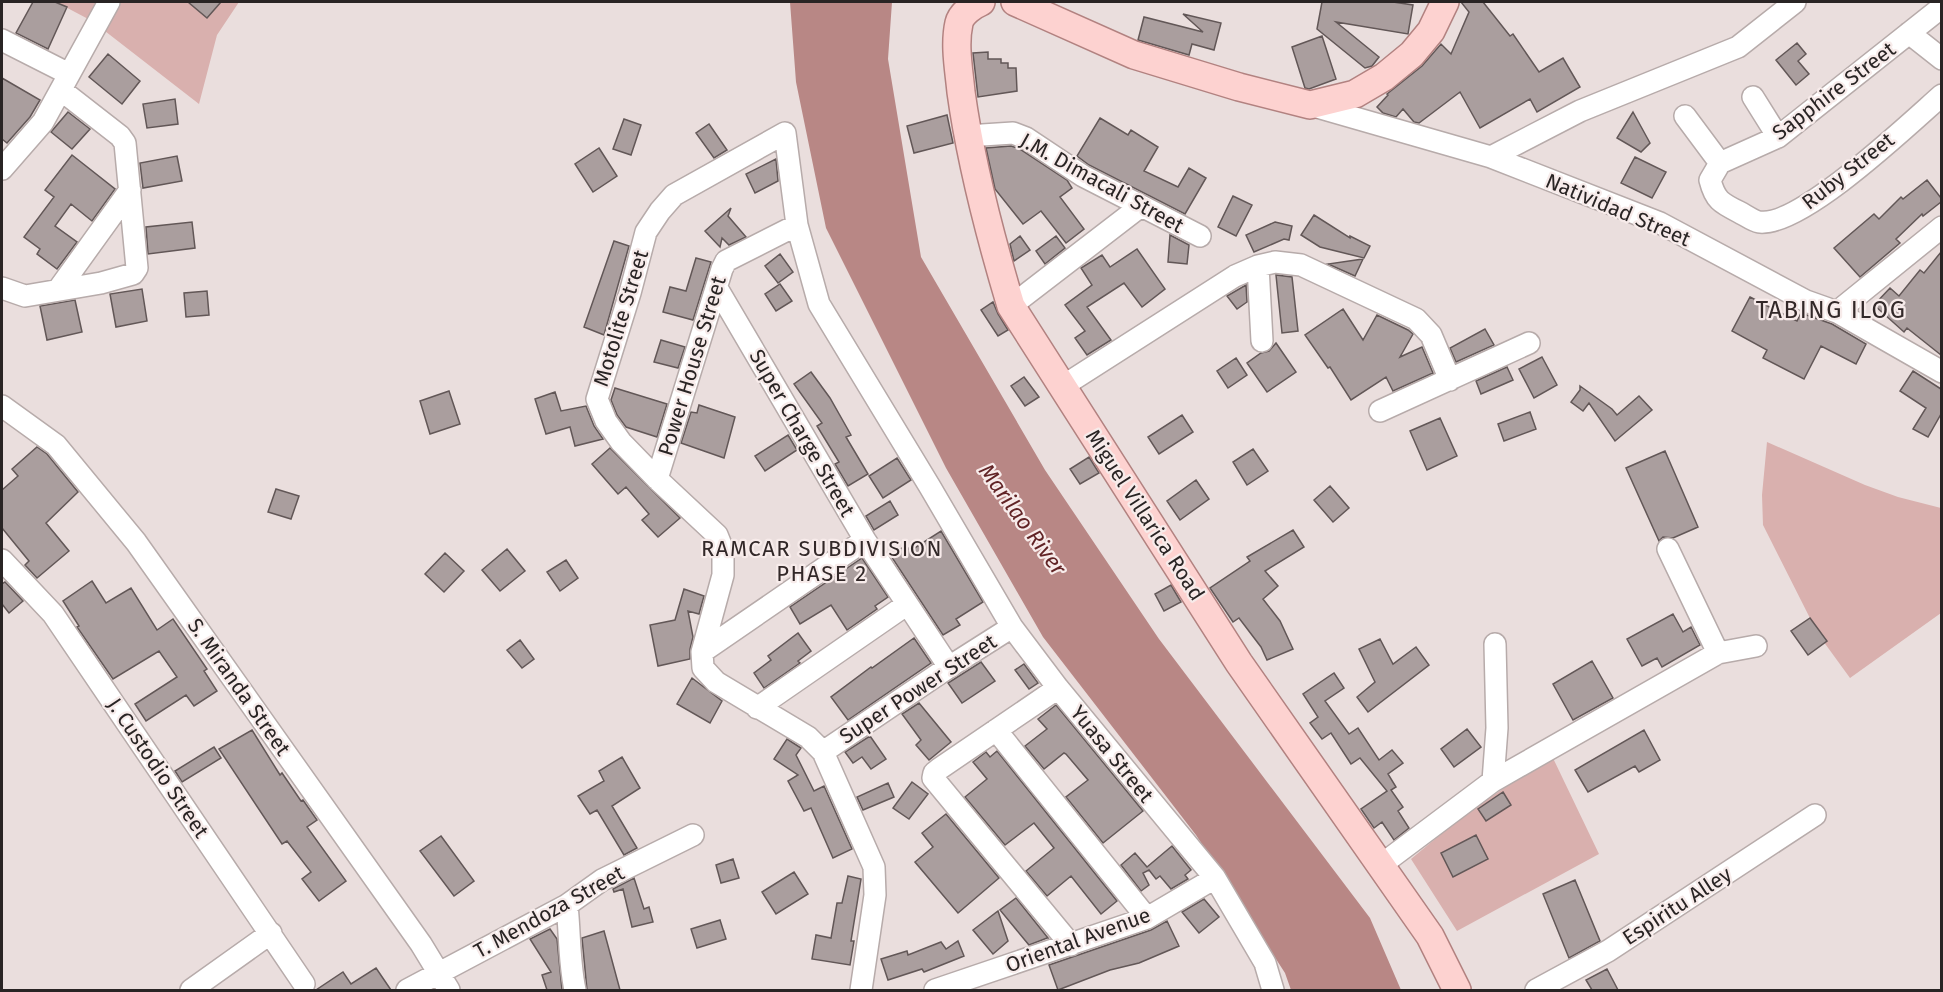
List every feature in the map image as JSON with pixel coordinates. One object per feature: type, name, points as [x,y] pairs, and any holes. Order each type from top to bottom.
[{"type":"main road","name":"Miguel Villarica Road","points":[[976,2],[959,23],[957,55],[967,136],[991,241],[1011,306],[1239,663],[1430,936],[1457,990]]},
{"type":"main road","points":[[1015,2],[1134,55],[1239,87],[1310,105],[1355,94],[1384,77],[1412,54],[1431,31],[1445,2]]},
{"type":"street","points":[[2,169],[43,122],[109,2]]},
{"type":"street","points":[[1491,157],[1580,111],[1738,47],[1795,2]]},
{"type":"street","name":"Sapphire Street","points":[[1720,163],[1778,137],[1941,7]]},
{"type":"street","points":[[1909,33],[1941,59]]},
{"type":"street","points":[[2,40],[65,82],[125,143],[137,268],[133,274],[101,283],[24,296],[2,288]]},
{"type":"street","name":"Ruby Street","points":[[1720,163],[1710,180],[1720,203],[1760,222],[1788,217],[1827,193],[1941,95]]},
{"type":"street","points":[[1753,97],[1778,137]]},
{"type":"street","name":"Natividad Street","points":[[1310,105],[1491,157],[1660,223],[1806,301],[1837,312],[1941,372]]},
{"type":"street","points":[[1685,116],[1720,163]]},
{"type":"street","name":"Yuasa Street","points":[[785,133],[796,225],[819,304],[1012,627],[1058,688],[1215,878],[1265,963],[1273,990]]},
{"type":"street","name":"Motolite Street","points":[[702,652],[723,575],[723,550],[717,535],[621,442],[606,421],[597,399],[630,293],[646,232],[674,195],[785,133]]},
{"type":"street","name":"J.M. Dimacali Street","points":[[967,136],[1013,133],[1026,138],[1083,176],[1200,236]]},
{"type":"street","points":[[58,290],[130,190]]},
{"type":"street","points":[[1011,306],[1141,206]]},
{"type":"street","name":"Power House Street","points":[[657,479],[726,261],[796,225]]},
{"type":"street","points":[[1837,312],[1941,227]]},
{"type":"street","points":[[1063,386],[1235,276],[1258,266],[1275,262],[1301,265],[1416,319],[1431,335],[1450,380]]},
{"type":"street","points":[[1258,266],[1262,340]]},
{"type":"street","name":"Super Charge Street","points":[[717,288],[865,540],[949,667]]},
{"type":"street","points":[[1380,411],[1529,343]]},
{"type":"street","name":"S. Miranda Street","points":[[2,406],[56,446],[136,542],[395,907],[444,982]]},
{"type":"street","points":[[861,990],[875,895],[874,867],[823,752],[808,736],[716,682],[703,668],[702,652],[865,540]]},
{"type":"street","points":[[1668,549],[1718,653]]},
{"type":"street","name":"J. Custodio Street","points":[[2,560],[53,614],[304,984]]},
{"type":"street","points":[[757,708],[906,604]]},
{"type":"street","name":"Super Power Street","points":[[823,752],[1012,627]]},
{"type":"street","points":[[1493,781],[1497,728],[1495,644]]},
{"type":"street","points":[[1381,865],[1493,781],[1718,653],[1756,646]]},
{"type":"street","points":[[1058,688],[934,773],[933,778],[1071,945]]},
{"type":"street","points":[[996,730],[1148,918]]},
{"type":"street","name":"Espiritu Alley","points":[[1536,990],[1608,951],[1815,815]]},
{"type":"street","name":"T. Mendoza Street","points":[[407,990],[444,982],[567,905],[602,880],[693,835]]},
{"type":"street","name":"Oriental Avenue","points":[[935,990],[1148,918],[1215,878]]},
{"type":"street","points":[[567,905],[570,929],[569,957],[574,990]]},
{"type":"street","points":[[191,990],[271,933]]},
{"type":"shaded area","points":[[56,2],[239,2],[217,35],[199,104],[92,21]]},
{"type":"shaded area","points":[[1767,442],[1865,485],[1898,497],[1941,508],[1941,613],[1850,678],[1818,634],[1763,525],[1762,495]]},
{"type":"shaded area","points":[[1552,756],[1599,854],[1457,931],[1411,859],[1464,815]]},
{"type":"water","name":"Marilao River","points":[[790,2],[892,2],[888,59],[921,257],[1045,470],[1159,639],[1370,918],[1401,990],[1291,990],[1285,973],[1196,835],[1043,637],[946,468],[826,228],[796,82]]},
{"type":"building","points":[[33,2],[55,2],[67,7],[48,49],[16,33]]},
{"type":"building","points":[[188,2],[221,2],[207,18]]},
{"type":"building","points":[[1322,2],[1393,2],[1413,5],[1408,34],[1336,22],[1379,57],[1372,66],[1365,68],[1317,29]]},
{"type":"building","points":[[1461,2],[1483,2],[1510,36],[1513,34],[1539,72],[1563,58],[1580,87],[1537,112],[1530,99],[1480,128],[1460,92],[1419,123],[1414,122],[1403,109],[1396,117],[1383,113],[1377,107],[1387,94],[1422,66],[1441,44],[1451,54],[1469,12]]},
{"type":"building","points":[[1183,14],[1221,23],[1214,50],[1192,44],[1189,55],[1138,40],[1144,17],[1203,32]]},
{"type":"building","points":[[1322,36],[1336,79],[1309,89],[1305,88],[1292,47]]},
{"type":"building","points":[[1797,43],[1806,54],[1798,61],[1809,74],[1796,85],[1776,60]]},
{"type":"building","points":[[988,52],[988,59],[1001,59],[1001,63],[1008,63],[1008,68],[1016,68],[1017,91],[978,97],[973,53]]},
{"type":"building","points":[[108,54],[140,81],[122,104],[89,77]]},
{"type":"building","points":[[2,78],[40,100],[30,117],[7,143],[2,139]]},
{"type":"building","points":[[175,99],[178,124],[147,128],[143,104]]},
{"type":"building","points":[[68,112],[90,129],[72,149],[51,132]]},
{"type":"building","points":[[1633,112],[1650,143],[1641,152],[1617,138]]},
{"type":"building","points":[[947,115],[953,143],[914,153],[907,126]]},
{"type":"building","points":[[1100,118],[1128,135],[1131,130],[1158,147],[1144,171],[1178,187],[1189,168],[1206,178],[1185,214],[1089,165],[1077,156]]},
{"type":"building","points":[[624,119],[641,125],[631,155],[613,149]]},
{"type":"building","points":[[709,124],[727,150],[714,158],[696,133]]},
{"type":"building","points":[[1011,146],[1020,149],[1067,180],[1072,188],[1060,197],[1084,229],[1066,243],[1041,211],[1023,224],[995,189],[986,148]]},
{"type":"building","points":[[599,148],[617,176],[593,192],[575,164]]},
{"type":"building","points":[[72,155],[115,189],[92,221],[71,204],[55,226],[77,242],[57,269],[37,254],[40,249],[24,237],[54,197],[45,190]]},
{"type":"building","points":[[177,156],[182,181],[143,188],[140,163]]},
{"type":"building","points":[[1635,157],[1666,172],[1652,198],[1621,183]]},
{"type":"building","points":[[776,159],[778,181],[755,193],[746,174]]},
{"type":"building","points":[[1927,180],[1941,198],[1941,202],[1923,216],[1922,214],[1896,239],[1900,243],[1860,277],[1834,248],[1874,214],[1879,219],[1901,197],[1903,199]]},
{"type":"building","points":[[1233,196],[1252,205],[1236,236],[1218,227]]},
{"type":"building","points":[[731,208],[728,216],[746,237],[729,245],[722,238],[720,247],[705,231]]},
{"type":"building","points":[[1314,215],[1350,238],[1350,236],[1370,246],[1364,258],[1320,247],[1301,235]]},
{"type":"building","points":[[192,222],[195,248],[148,254],[146,227]]},
{"type":"building","points":[[1275,222],[1292,226],[1289,240],[1284,239],[1254,252],[1246,235]]},
{"type":"building","points":[[1170,235],[1189,245],[1187,264],[1168,262]]},
{"type":"building","points":[[1020,236],[1030,250],[1014,261],[1010,244]]},
{"type":"building","points":[[1056,236],[1065,248],[1045,264],[1036,251]]},
{"type":"building","points":[[614,241],[629,246],[604,335],[584,327]]},
{"type":"building","points":[[1137,249],[1165,289],[1142,307],[1124,283],[1087,307],[1111,340],[1087,355],[1075,338],[1085,331],[1065,305],[1092,285],[1081,268],[1102,255],[1110,267]]},
{"type":"building","points":[[1941,252],[1941,355],[1907,328],[1904,332],[1874,305],[1890,288],[1899,296],[1920,270],[1924,273]]},
{"type":"building","points":[[780,254],[793,272],[778,283],[765,266]]},
{"type":"building","points":[[696,258],[711,262],[693,320],[663,312],[670,287],[686,291]]},
{"type":"building","points":[[1363,259],[1355,276],[1328,264]]},
{"type":"building","points":[[1276,275],[1292,277],[1298,331],[1282,333]]},
{"type":"building","points":[[780,284],[792,301],[776,311],[765,294]]},
{"type":"building","points":[[1246,285],[1247,302],[1237,309],[1227,296]]},
{"type":"building","points":[[142,289],[147,321],[116,327],[110,294]]},
{"type":"building","points":[[207,291],[209,315],[186,317],[184,293]]},
{"type":"building","points":[[1750,297],[1797,321],[1801,313],[1832,324],[1866,344],[1856,364],[1821,346],[1804,379],[1763,358],[1767,350],[1732,331]]},
{"type":"building","points":[[75,300],[82,332],[47,340],[40,306]]},
{"type":"building","points":[[993,302],[1008,330],[998,336],[981,310]]},
{"type":"building","points":[[1343,309],[1363,340],[1377,315],[1408,330],[1413,334],[1400,357],[1422,347],[1433,373],[1393,391],[1386,377],[1351,400],[1330,367],[1328,368],[1305,335]]},
{"type":"building","points":[[1485,329],[1494,345],[1456,362],[1450,348]]},
{"type":"building","points":[[661,340],[685,347],[678,368],[654,362]]},
{"type":"building","points":[[1276,343],[1296,372],[1267,392],[1247,363],[1261,353],[1269,351]]},
{"type":"building","points":[[1542,357],[1557,385],[1534,398],[1519,369]]},
{"type":"building","points":[[1236,358],[1247,375],[1228,388],[1217,371]]},
{"type":"building","points":[[1507,367],[1513,380],[1481,394],[1476,381]]},
{"type":"building","points":[[1913,371],[1941,389],[1941,414],[1928,437],[1913,429],[1926,408],[1900,391]]},
{"type":"building","points":[[811,372],[830,398],[851,435],[846,437],[868,474],[848,486],[835,464],[839,462],[817,426],[822,423],[794,384]]},
{"type":"building","points":[[1024,377],[1039,397],[1025,406],[1011,386]]},
{"type":"building","points":[[1580,386],[1617,415],[1639,396],[1652,410],[1615,441],[1589,403],[1583,411],[1571,402],[1580,390]]},
{"type":"building","points":[[615,388],[667,404],[657,437],[626,427],[617,415],[611,400]]},
{"type":"building","points":[[449,391],[460,424],[430,434],[420,401]]},
{"type":"building","points":[[555,392],[561,411],[586,406],[594,426],[603,439],[575,446],[570,427],[546,434],[535,399]]},
{"type":"building","points":[[699,405],[735,417],[724,458],[681,443],[691,412],[697,413]]},
{"type":"building","points":[[1530,412],[1536,429],[1504,441],[1498,424]]},
{"type":"building","points":[[1182,415],[1193,432],[1159,454],[1148,437]]},
{"type":"building","points":[[1440,418],[1457,456],[1427,470],[1410,431]]},
{"type":"building","points":[[788,435],[797,450],[765,471],[755,456]]},
{"type":"building","points":[[37,447],[47,454],[78,492],[46,523],[69,551],[37,578],[25,565],[29,561],[2,528],[2,490],[18,476],[12,469]]},
{"type":"building","points":[[610,448],[680,518],[658,537],[642,520],[649,514],[626,487],[618,494],[592,464]]},
{"type":"building","points":[[1253,449],[1268,471],[1247,485],[1233,462]]},
{"type":"building","points":[[1665,451],[1698,527],[1673,538],[1663,537],[1659,541],[1626,468]]},
{"type":"building","points":[[1089,457],[1099,473],[1080,484],[1070,469]]},
{"type":"building","points":[[897,458],[911,480],[883,498],[869,476]]},
{"type":"building","points":[[1196,480],[1209,499],[1180,520],[1167,501]]},
{"type":"building","points":[[1330,486],[1349,508],[1333,522],[1314,500]]},
{"type":"building","points":[[276,489],[299,496],[291,519],[268,512]]},
{"type":"building","points":[[890,501],[898,515],[874,530],[866,516]]},
{"type":"building","points":[[1293,530],[1304,547],[1265,571],[1278,586],[1263,599],[1280,621],[1293,649],[1267,660],[1261,647],[1239,618],[1233,622],[1210,588],[1250,561],[1247,557]]},
{"type":"building","points":[[941,531],[983,602],[956,619],[960,625],[943,635],[891,556],[906,545],[910,551]]},
{"type":"building","points":[[507,549],[525,571],[500,591],[482,570]]},
{"type":"building","points":[[445,553],[464,571],[444,592],[425,574]]},
{"type":"building","points":[[862,558],[888,597],[875,606],[877,609],[847,630],[831,605],[800,624],[790,607]]},
{"type":"building","points":[[566,560],[578,578],[560,591],[547,572]]},
{"type":"building","points":[[92,581],[106,603],[131,588],[157,630],[173,619],[207,669],[204,671],[217,691],[194,706],[186,695],[146,721],[135,704],[177,677],[159,651],[113,679],[77,627],[79,626],[63,601]]},
{"type":"building","points":[[5,582],[23,601],[9,613],[2,604],[2,584]]},
{"type":"building","points":[[1171,585],[1181,602],[1164,611],[1155,594]]},
{"type":"building","points":[[684,589],[704,596],[699,614],[688,611],[693,637],[690,659],[658,666],[650,625],[675,620]]},
{"type":"building","points":[[1673,614],[1683,632],[1691,627],[1700,645],[1662,667],[1657,658],[1642,666],[1627,639]]},
{"type":"building","points":[[1810,618],[1827,641],[1808,655],[1791,631]]},
{"type":"building","points":[[798,633],[811,651],[798,661],[800,663],[764,688],[754,673],[771,660],[768,656]]},
{"type":"building","points":[[914,638],[931,663],[848,720],[831,697]]},
{"type":"building","points":[[1380,639],[1393,664],[1416,647],[1429,665],[1368,712],[1357,697],[1375,682],[1359,649]]},
{"type":"building","points":[[520,640],[534,659],[522,668],[507,650]]},
{"type":"building","points":[[1592,661],[1613,698],[1573,720],[1553,684]]},
{"type":"building","points":[[981,662],[995,681],[962,703],[948,683]]},
{"type":"building","points":[[1024,664],[1038,683],[1029,689],[1015,670]]},
{"type":"building","points":[[1334,673],[1344,688],[1325,701],[1349,734],[1358,728],[1379,760],[1392,750],[1403,763],[1388,774],[1396,787],[1391,790],[1403,807],[1398,811],[1409,828],[1394,840],[1382,822],[1374,828],[1361,809],[1387,791],[1360,758],[1351,764],[1331,733],[1322,739],[1310,723],[1318,717],[1303,694]]},
{"type":"building","points":[[692,678],[722,701],[710,723],[677,704]]},
{"type":"building","points":[[919,703],[951,742],[929,760],[916,745],[921,740],[902,714]]},
{"type":"building","points":[[1056,705],[1143,811],[1103,843],[1066,797],[1088,780],[1066,754],[1064,753],[1044,769],[1025,746],[1047,729],[1038,719]]},
{"type":"building","points":[[1467,729],[1481,747],[1454,767],[1441,749]]},
{"type":"building","points":[[252,730],[280,775],[282,773],[317,820],[307,827],[346,881],[319,901],[302,879],[311,872],[287,841],[282,844],[219,749]]},
{"type":"building","points":[[1644,730],[1660,760],[1639,772],[1635,766],[1588,792],[1575,770]]},
{"type":"building","points":[[870,736],[886,759],[871,769],[862,757],[853,763],[845,752]]},
{"type":"building","points":[[787,739],[801,748],[796,755],[814,791],[824,786],[852,849],[833,858],[811,808],[804,811],[788,781],[798,775],[774,759]]},
{"type":"building","points":[[214,747],[221,758],[182,782],[175,771]]},
{"type":"building","points":[[997,751],[1117,901],[1101,914],[1071,876],[1047,896],[1026,871],[1054,848],[1034,823],[1005,845],[965,797],[987,779],[973,762],[986,752],[990,757]]},
{"type":"building","points":[[622,757],[640,788],[612,806],[637,848],[624,855],[597,810],[590,814],[578,796],[604,781],[599,771]]},
{"type":"building","points":[[912,782],[928,794],[909,819],[893,808]]},
{"type":"building","points":[[888,783],[894,797],[863,810],[857,797]]},
{"type":"building","points":[[1503,792],[1511,805],[1486,821],[1478,809]]},
{"type":"building","points":[[946,814],[999,878],[958,913],[915,862],[933,847],[922,833]]},
{"type":"building","points":[[1476,835],[1488,859],[1453,877],[1441,853]]},
{"type":"building","points":[[441,836],[474,881],[454,896],[420,851]]},
{"type":"building","points":[[1172,846],[1191,870],[1185,875],[1188,879],[1171,889],[1160,876],[1156,879],[1149,870],[1143,873],[1149,885],[1141,891],[1121,865],[1135,853],[1147,867]]},
{"type":"building","points":[[733,859],[739,878],[721,883],[716,865]]},
{"type":"building","points":[[794,872],[808,894],[776,914],[762,892]]},
{"type":"building","points":[[848,876],[861,879],[851,941],[854,941],[850,965],[812,959],[816,935],[831,938],[837,903],[842,903]]},
{"type":"building","points":[[634,878],[644,909],[649,907],[653,922],[632,927],[623,889],[614,892],[613,889]]},
{"type":"building","points":[[1575,880],[1600,941],[1569,958],[1543,894]]},
{"type":"building","points":[[1016,898],[1048,938],[1029,945],[1000,910]]},
{"type":"building","points":[[1204,899],[1219,917],[1199,933],[1182,912]]},
{"type":"building","points":[[998,911],[1008,941],[993,954],[973,930]]},
{"type":"building","points":[[720,920],[726,939],[697,948],[691,929]]},
{"type":"building","points":[[1167,921],[1179,946],[1139,963],[1110,970],[1058,990],[1049,965],[1151,930]]},
{"type":"building","points":[[550,929],[557,939],[562,990],[547,990],[542,975],[551,972],[530,939]]},
{"type":"building","points":[[604,931],[620,990],[587,990],[582,938]]},
{"type":"building","points":[[958,941],[964,956],[924,972],[922,969],[888,980],[881,959],[907,951],[908,955],[941,942],[946,949]]},
{"type":"building","points":[[376,968],[391,990],[316,990],[343,972],[351,984]]},
{"type":"building","points":[[1607,969],[1618,990],[1592,990],[1586,980]]},
{"type":"district","name":"TABING ILOG","points":[[1831,310]]},
{"type":"district","name":"RAMCAR SUBDIVISION PHASE 2","points":[[822,560]]}]
